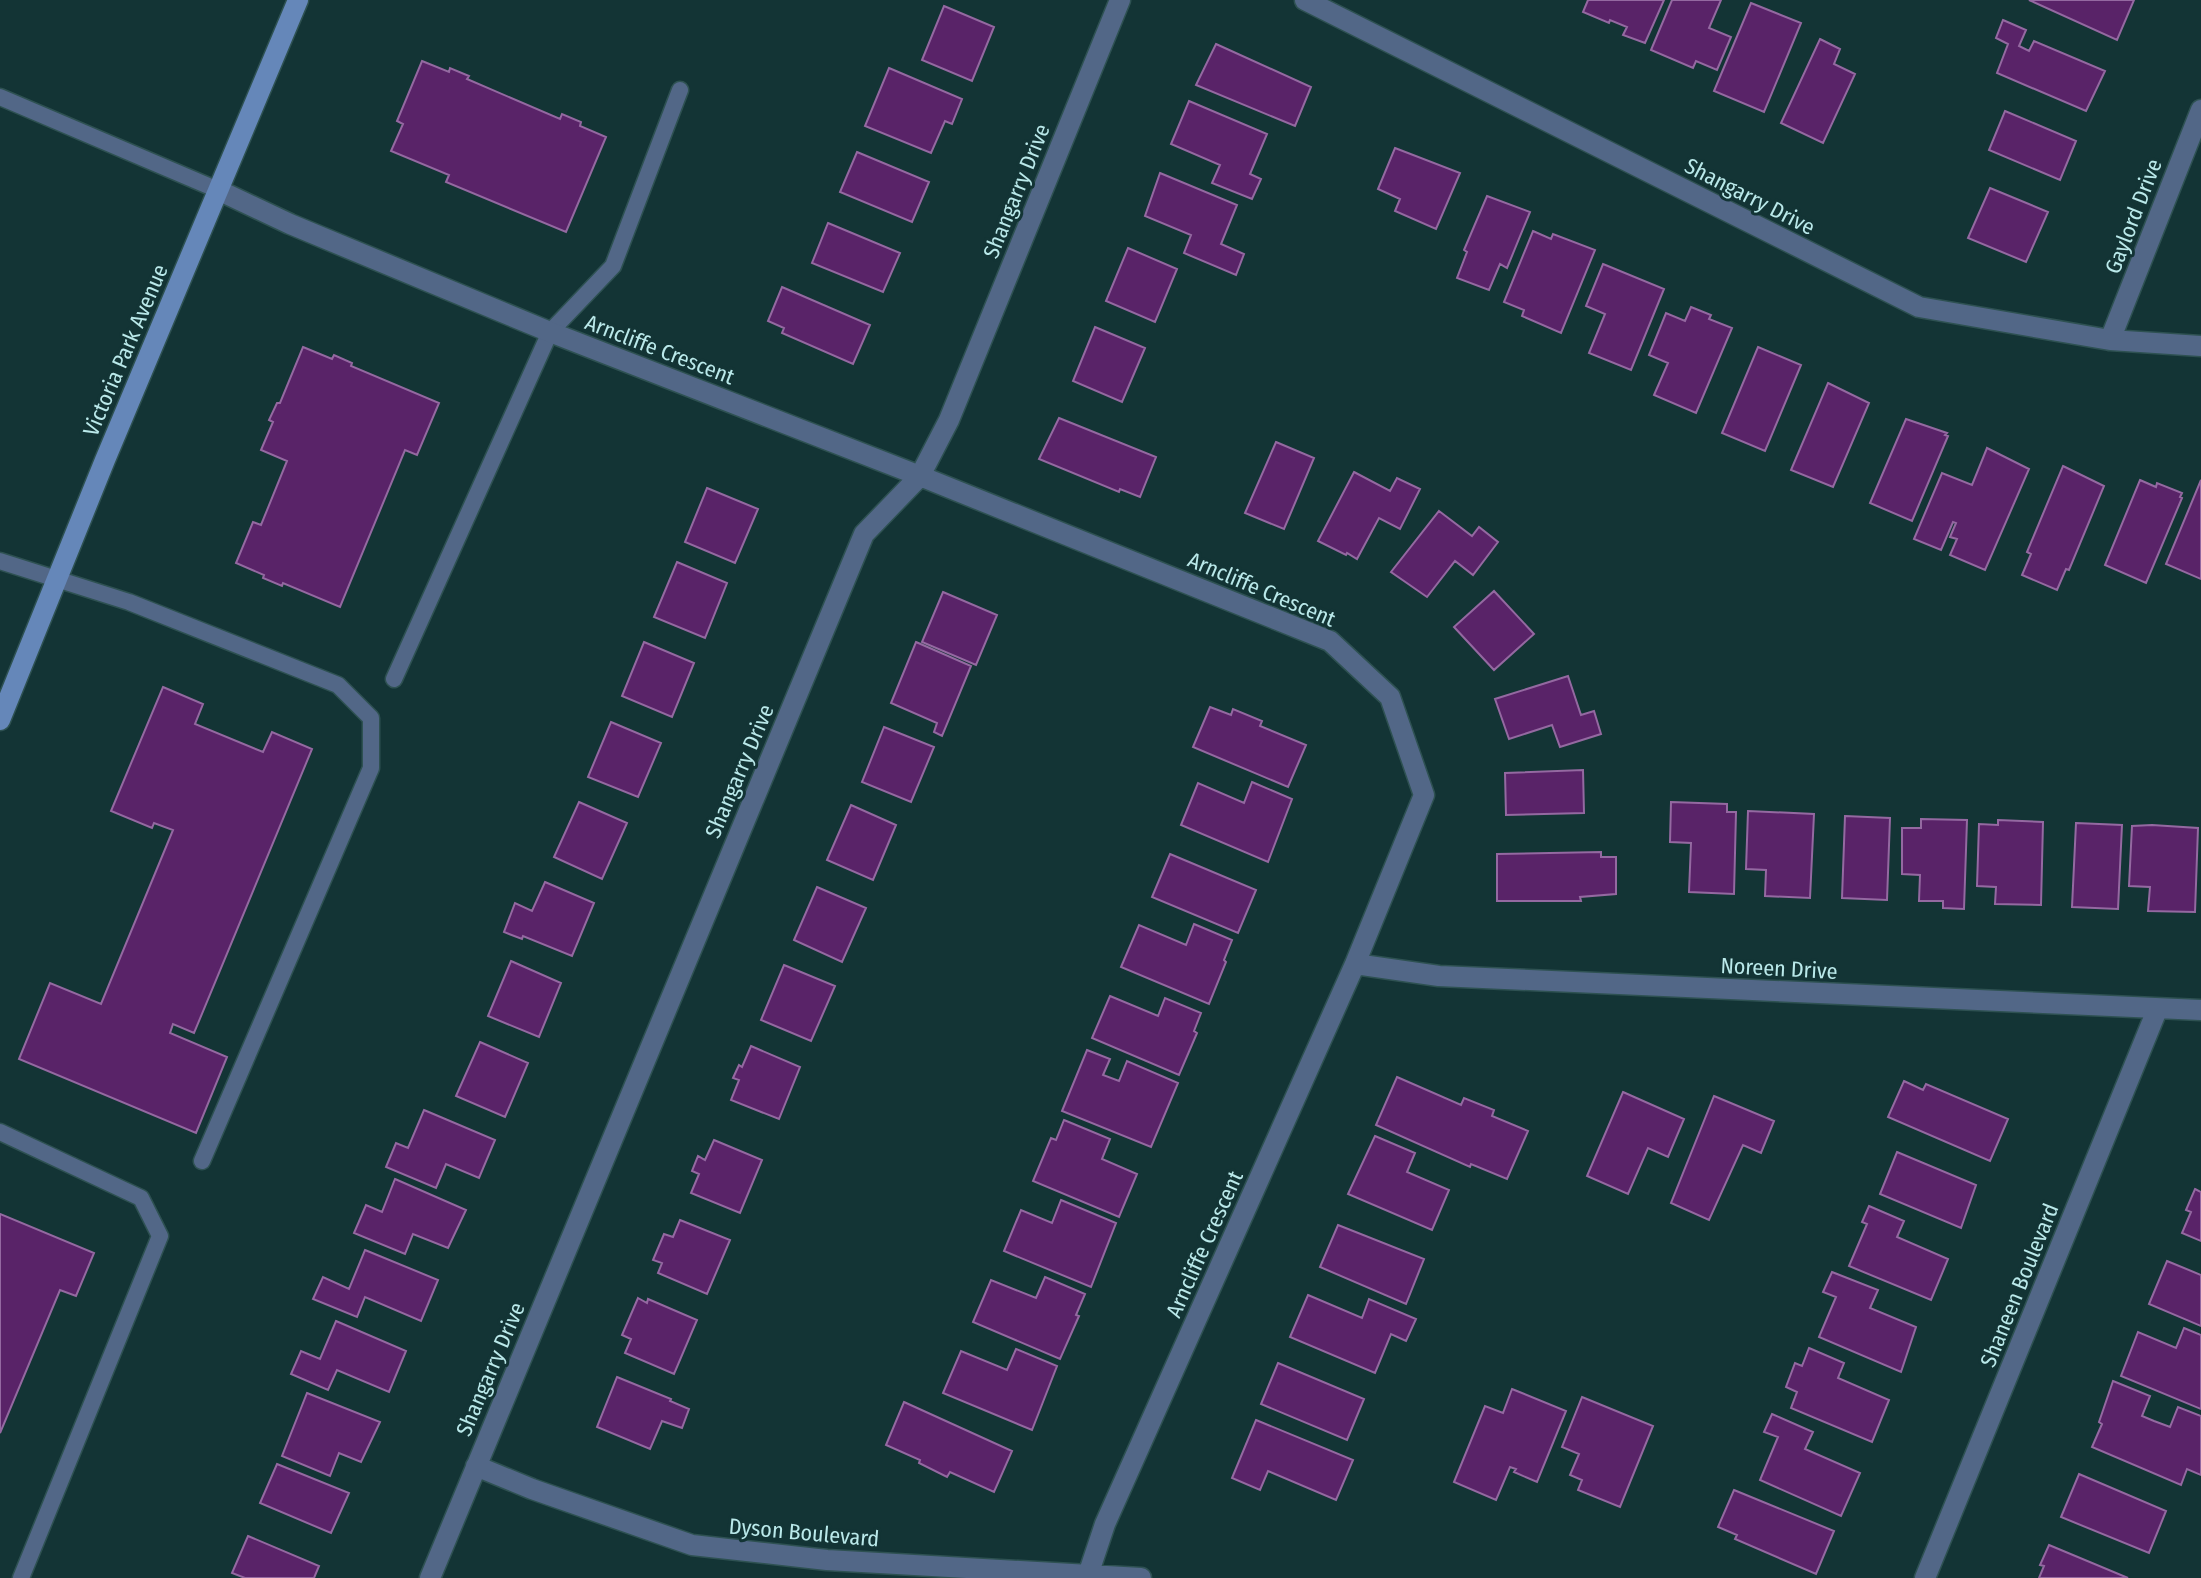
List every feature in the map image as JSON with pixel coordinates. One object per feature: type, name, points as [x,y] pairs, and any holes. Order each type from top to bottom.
[{"type":"main road","name":"Victoria Park Avenue","points":[[0,720],[298,0]]},
{"type":"street","name":"Shangarry Drive","points":[[430,1578],[864,534],[920,476],[949,420],[1120,0]]},
{"type":"street","name":"Shangarry Drive","points":[[1305,0],[1919,307],[2110,340],[2201,346]]},
{"type":"street","name":"Gaylord Drive","points":[[2110,340],[2201,110]]},
{"type":"street","name":"Arncliffe Crescent","points":[[218,190],[290,224],[550,332],[1330,641],[1390,697],[1424,795],[1355,964],[1105,1524],[1088,1575]]},
{"type":"street","name":"Noreen Drive","points":[[1355,964],[1439,976],[2201,1010]]},
{"type":"street","name":"Shaneen Boulevard","points":[[1925,1578],[2157,1010]]},
{"type":"street","name":"Dyson Boulevard","points":[[476,1466],[692,1545],[827,1560],[1141,1578]]},
{"type":"lane","points":[[394,679],[550,332],[613,266],[680,90]]},
{"type":"lane","points":[[0,97],[218,190]]},
{"type":"lane","points":[[0,561],[129,602],[338,685],[371,718],[371,768],[202,1161]]},
{"type":"lane","points":[[0,1132],[141,1198],[160,1236],[21,1578]]},
{"type":"building","points":[[1588,0],[1664,0],[1645,43],[1623,35],[1627,27],[1583,12]]},
{"type":"building","points":[[1672,0],[1721,0],[1709,28],[1731,37],[1717,70],[1696,61],[1693,68],[1651,50]]},
{"type":"building","points":[[2029,0],[2134,0],[2117,40]]},
{"type":"building","points":[[1751,3],[1801,23],[1764,112],[1714,91]]},
{"type":"building","points":[[944,6],[994,27],[972,81],[922,60]]},
{"type":"building","points":[[2003,20],[2026,30],[2019,46],[2029,51],[2034,41],[2105,71],[2086,111],[1997,73],[2008,44],[1996,38]]},
{"type":"building","points":[[1820,39],[1840,49],[1834,64],[1855,74],[1823,143],[1781,123]]},
{"type":"building","points":[[1216,44],[1311,87],[1295,126],[1196,85]]},
{"type":"building","points":[[422,61],[449,72],[450,68],[469,76],[467,79],[560,119],[562,114],[606,137],[566,232],[446,182],[449,175],[391,151],[403,124],[397,121]]},
{"type":"building","points":[[889,68],[962,99],[952,124],[945,121],[931,153],[865,126]]},
{"type":"building","points":[[1189,101],[1267,134],[1250,174],[1261,179],[1252,199],[1212,183],[1220,165],[1171,144]]},
{"type":"building","points":[[2005,111],[2076,141],[2060,180],[1989,150]]},
{"type":"building","points":[[1395,148],[1460,173],[1436,229],[1395,211],[1400,199],[1378,189]]},
{"type":"building","points":[[857,152],[929,182],[912,222],[840,192]]},
{"type":"building","points":[[1160,173],[1237,205],[1221,244],[1244,254],[1236,275],[1184,253],[1191,235],[1145,216]]},
{"type":"building","points":[[1990,188],[2048,212],[2026,262],[1968,238]]},
{"type":"building","points":[[1487,196],[1530,212],[1507,268],[1500,264],[1489,290],[1457,278],[1467,252],[1464,250]]},
{"type":"building","points":[[828,223],[900,253],[883,292],[812,263]]},
{"type":"building","points":[[1533,231],[1551,239],[1553,234],[1595,250],[1561,333],[1522,316],[1524,310],[1504,302]]},
{"type":"building","points":[[1128,248],[1177,269],[1155,322],[1106,301]]},
{"type":"building","points":[[1603,264],[1664,289],[1631,370],[1589,353],[1605,314],[1586,306]]},
{"type":"building","points":[[782,287],[870,325],[853,364],[782,333],[784,328],[768,321]]},
{"type":"building","points":[[1691,307],[1711,315],[1709,319],[1732,328],[1696,413],[1654,395],[1668,363],[1649,355],[1666,313],[1685,321]]},
{"type":"building","points":[[1095,327],[1145,348],[1122,402],[1073,381]]},
{"type":"building","points":[[303,347],[332,359],[334,355],[352,363],[351,366],[439,403],[417,455],[405,450],[340,607],[263,578],[264,575],[236,563],[253,522],[261,525],[287,461],[261,450],[273,422],[269,420],[277,403],[280,403]]},
{"type":"building","points":[[1758,347],[1801,365],[1765,451],[1722,433]]},
{"type":"building","points":[[1828,383],[1869,403],[1833,487],[1791,470]]},
{"type":"building","points":[[1059,418],[1156,457],[1140,497],[1120,489],[1119,492],[1039,459]]},
{"type":"building","points":[[1906,419],[1947,433],[1945,435],[1948,436],[1912,521],[1870,503]]},
{"type":"building","points":[[1276,442],[1314,458],[1284,529],[1245,513]]},
{"type":"building","points":[[1987,448],[2029,469],[1985,570],[1950,555],[1957,539],[1950,537],[1956,523],[1953,522],[1941,550],[1914,539],[1942,473],[1972,485]]},
{"type":"building","points":[[2063,466],[2104,486],[2069,570],[2066,569],[2057,590],[2022,575],[2031,554],[2027,552]]},
{"type":"building","points":[[1354,472],[1390,491],[1397,478],[1420,489],[1400,529],[1379,518],[1357,559],[1318,541]]},
{"type":"building","points":[[2140,480],[2182,493],[2146,583],[2105,565]]},
{"type":"building","points":[[2201,480],[2201,579],[2166,564]]},
{"type":"building","points":[[707,488],[758,509],[735,563],[685,542]]},
{"type":"building","points":[[1439,511],[1472,536],[1479,527],[1498,542],[1473,575],[1455,561],[1427,597],[1391,572]]},
{"type":"building","points":[[677,562],[727,583],[705,638],[654,617]]},
{"type":"building","points":[[1494,591],[1534,634],[1494,670],[1454,627]]},
{"type":"building","points":[[943,592],[997,615],[976,665],[922,642]]},
{"type":"building","points":[[644,642],[694,663],[672,717],[622,696]]},
{"type":"building","points":[[916,642],[971,666],[942,736],[934,732],[937,723],[891,703]]},
{"type":"building","points":[[1568,676],[1581,715],[1594,711],[1601,734],[1560,747],[1552,725],[1509,739],[1495,699]]},
{"type":"building","points":[[163,687],[203,704],[195,724],[263,752],[272,732],[312,749],[194,1033],[173,1024],[170,1033],[227,1057],[196,1133],[19,1059],[50,983],[101,1004],[173,830],[154,823],[152,828],[111,811]]},
{"type":"building","points":[[1210,707],[1231,715],[1233,709],[1262,721],[1260,726],[1306,745],[1288,787],[1193,747]]},
{"type":"building","points":[[611,722],[661,743],[638,797],[588,777]]},
{"type":"building","points":[[884,727],[934,747],[911,802],[862,782]]},
{"type":"building","points":[[1583,770],[1584,813],[1506,815],[1505,773]]},
{"type":"building","points":[[1252,782],[1292,799],[1268,862],[1181,825],[1198,783],[1244,803]]},
{"type":"building","points":[[579,802],[627,823],[602,879],[554,857]]},
{"type":"building","points":[[1671,802],[1727,804],[1727,812],[1736,812],[1734,894],[1689,892],[1691,843],[1670,842]]},
{"type":"building","points":[[851,805],[896,825],[873,880],[827,860]]},
{"type":"building","points":[[1748,811],[1814,814],[1810,898],[1765,896],[1766,870],[1746,869]]},
{"type":"building","points":[[1845,816],[1890,818],[1887,900],[1842,898]]},
{"type":"building","points":[[1921,819],[1967,820],[1964,909],[1943,908],[1943,901],[1919,901],[1920,875],[1902,874],[1902,828],[1921,828]]},
{"type":"building","points":[[1998,820],[2043,822],[2041,905],[1995,904],[1996,887],[1977,886],[1979,824],[1998,825]]},
{"type":"building","points":[[2076,823],[2122,825],[2118,909],[2072,907]]},
{"type":"building","points":[[2132,826],[2198,828],[2195,912],[2148,911],[2150,887],[2129,886]]},
{"type":"building","points":[[1601,852],[1601,857],[1616,857],[1616,894],[1580,897],[1581,901],[1497,901],[1497,854]]},
{"type":"building","points":[[1170,854],[1256,890],[1238,933],[1152,897]]},
{"type":"building","points":[[545,882],[594,903],[572,956],[523,936],[522,939],[504,932],[515,903],[532,911]]},
{"type":"building","points":[[817,887],[866,908],[842,962],[794,940]]},
{"type":"building","points":[[1194,924],[1232,940],[1209,1004],[1121,967],[1139,925],[1186,945]]},
{"type":"building","points":[[511,961],[561,983],[539,1037],[488,1016]]},
{"type":"building","points":[[784,965],[835,986],[811,1041],[761,1020]]},
{"type":"building","points":[[1110,996],[1158,1016],[1165,998],[1201,1013],[1194,1031],[1197,1033],[1179,1075],[1092,1038]]},
{"type":"building","points":[[480,1042],[528,1063],[505,1117],[456,1096]]},
{"type":"building","points":[[751,1046],[800,1067],[779,1119],[731,1100],[739,1080],[733,1078],[739,1065],[742,1067]]},
{"type":"building","points":[[1087,1050],[1110,1059],[1103,1075],[1119,1081],[1127,1061],[1178,1083],[1151,1147],[1062,1111]]},
{"type":"building","points":[[1397,1077],[1461,1105],[1464,1098],[1494,1110],[1492,1116],[1528,1131],[1507,1179],[1471,1164],[1470,1167],[1376,1125]]},
{"type":"building","points":[[1904,1081],[1923,1090],[1926,1084],[2008,1119],[1990,1161],[1888,1117]]},
{"type":"building","points":[[1623,1092],[1684,1119],[1668,1157],[1648,1148],[1628,1194],[1587,1176]]},
{"type":"building","points":[[1714,1096],[1774,1121],[1761,1153],[1743,1145],[1709,1220],[1671,1203]]},
{"type":"building","points":[[424,1110],[495,1140],[479,1178],[446,1164],[436,1188],[386,1167],[396,1143],[408,1148]]},
{"type":"building","points":[[1064,1120],[1110,1139],[1102,1159],[1137,1174],[1119,1217],[1033,1181],[1051,1138],[1056,1140]]},
{"type":"building","points":[[1375,1136],[1415,1153],[1407,1172],[1449,1190],[1432,1230],[1348,1194]]},
{"type":"building","points":[[714,1140],[762,1160],[740,1213],[691,1193],[699,1174],[692,1171],[698,1156],[705,1160]]},
{"type":"building","points":[[1897,1152],[1976,1185],[1961,1228],[1880,1194]]},
{"type":"building","points":[[395,1179],[466,1210],[448,1248],[413,1234],[405,1254],[354,1233],[366,1205],[382,1212]]},
{"type":"building","points":[[2195,1189],[2201,1192],[2201,1241],[2182,1233],[2191,1212],[2186,1210]]},
{"type":"building","points":[[1061,1200],[1116,1223],[1091,1287],[1004,1251],[1021,1210],[1052,1223]]},
{"type":"building","points":[[1869,1206],[1904,1221],[1897,1237],[1948,1259],[1931,1300],[1849,1266],[1867,1224],[1862,1222]]},
{"type":"building","points":[[0,1214],[94,1253],[76,1296],[60,1290],[0,1433]]},
{"type":"building","points":[[680,1220],[730,1240],[707,1294],[658,1273],[662,1263],[653,1260],[664,1234],[673,1237]]},
{"type":"building","points":[[1338,1225],[1424,1259],[1406,1304],[1320,1267]]},
{"type":"building","points":[[365,1250],[438,1280],[421,1321],[365,1297],[357,1317],[313,1299],[323,1277],[349,1289]]},
{"type":"building","points":[[2167,1261],[2201,1275],[2201,1326],[2149,1304]]},
{"type":"building","points":[[1832,1272],[1878,1290],[1870,1308],[1916,1327],[1901,1372],[1819,1337],[1836,1297],[1823,1292]]},
{"type":"building","points":[[1045,1277],[1085,1294],[1060,1359],[973,1322],[991,1280],[1036,1298]]},
{"type":"building","points":[[1308,1295],[1362,1318],[1369,1299],[1416,1319],[1406,1341],[1391,1334],[1375,1373],[1290,1337]]},
{"type":"building","points":[[638,1298],[647,1303],[648,1299],[697,1320],[674,1374],[625,1353],[631,1339],[622,1335]]},
{"type":"building","points":[[336,1321],[406,1351],[389,1392],[337,1370],[328,1390],[291,1374],[301,1351],[320,1359]]},
{"type":"building","points":[[2184,1328],[2201,1335],[2201,1409],[2121,1376],[2138,1332],[2176,1348]]},
{"type":"building","points":[[1809,1348],[1844,1363],[1838,1378],[1889,1400],[1872,1442],[1791,1408],[1797,1392],[1786,1387],[1795,1363],[1802,1366]]},
{"type":"building","points":[[1016,1349],[1057,1366],[1032,1430],[943,1393],[961,1351],[1007,1370]]},
{"type":"building","points":[[1278,1363],[1364,1399],[1347,1440],[1261,1404]]},
{"type":"building","points":[[617,1377],[689,1409],[682,1428],[662,1421],[650,1449],[597,1427]]},
{"type":"building","points":[[2113,1381],[2150,1396],[2142,1416],[2154,1421],[2170,1427],[2178,1407],[2201,1416],[2201,1475],[2187,1469],[2181,1485],[2092,1447],[2102,1424],[2099,1422]]},
{"type":"building","points":[[1512,1389],[1566,1411],[1537,1482],[1514,1472],[1516,1469],[1510,1467],[1496,1500],[1454,1482],[1485,1406],[1503,1413]]},
{"type":"building","points":[[307,1393],[380,1422],[361,1462],[339,1453],[330,1476],[282,1456]]},
{"type":"building","points":[[1582,1397],[1653,1426],[1620,1507],[1578,1490],[1582,1480],[1570,1475],[1579,1454],[1562,1447]]},
{"type":"building","points":[[904,1402],[1012,1451],[994,1492],[950,1472],[947,1477],[919,1463],[920,1460],[886,1445]]},
{"type":"building","points":[[1772,1414],[1813,1432],[1805,1449],[1860,1473],[1841,1516],[1760,1480],[1778,1437],[1764,1432]]},
{"type":"building","points":[[1256,1420],[1353,1460],[1336,1500],[1268,1471],[1260,1490],[1232,1478]]},
{"type":"building","points":[[277,1464],[349,1493],[331,1533],[260,1503]]},
{"type":"building","points":[[2079,1474],[2166,1511],[2149,1553],[2061,1517]]},
{"type":"building","points":[[1734,1490],[1834,1531],[1816,1574],[1735,1539],[1737,1535],[1718,1527]]},
{"type":"building","points":[[248,1536],[319,1566],[314,1578],[245,1578],[232,1573]]},
{"type":"building","points":[[2049,1545],[2128,1578],[2039,1578],[2044,1566],[2040,1565]]}]
